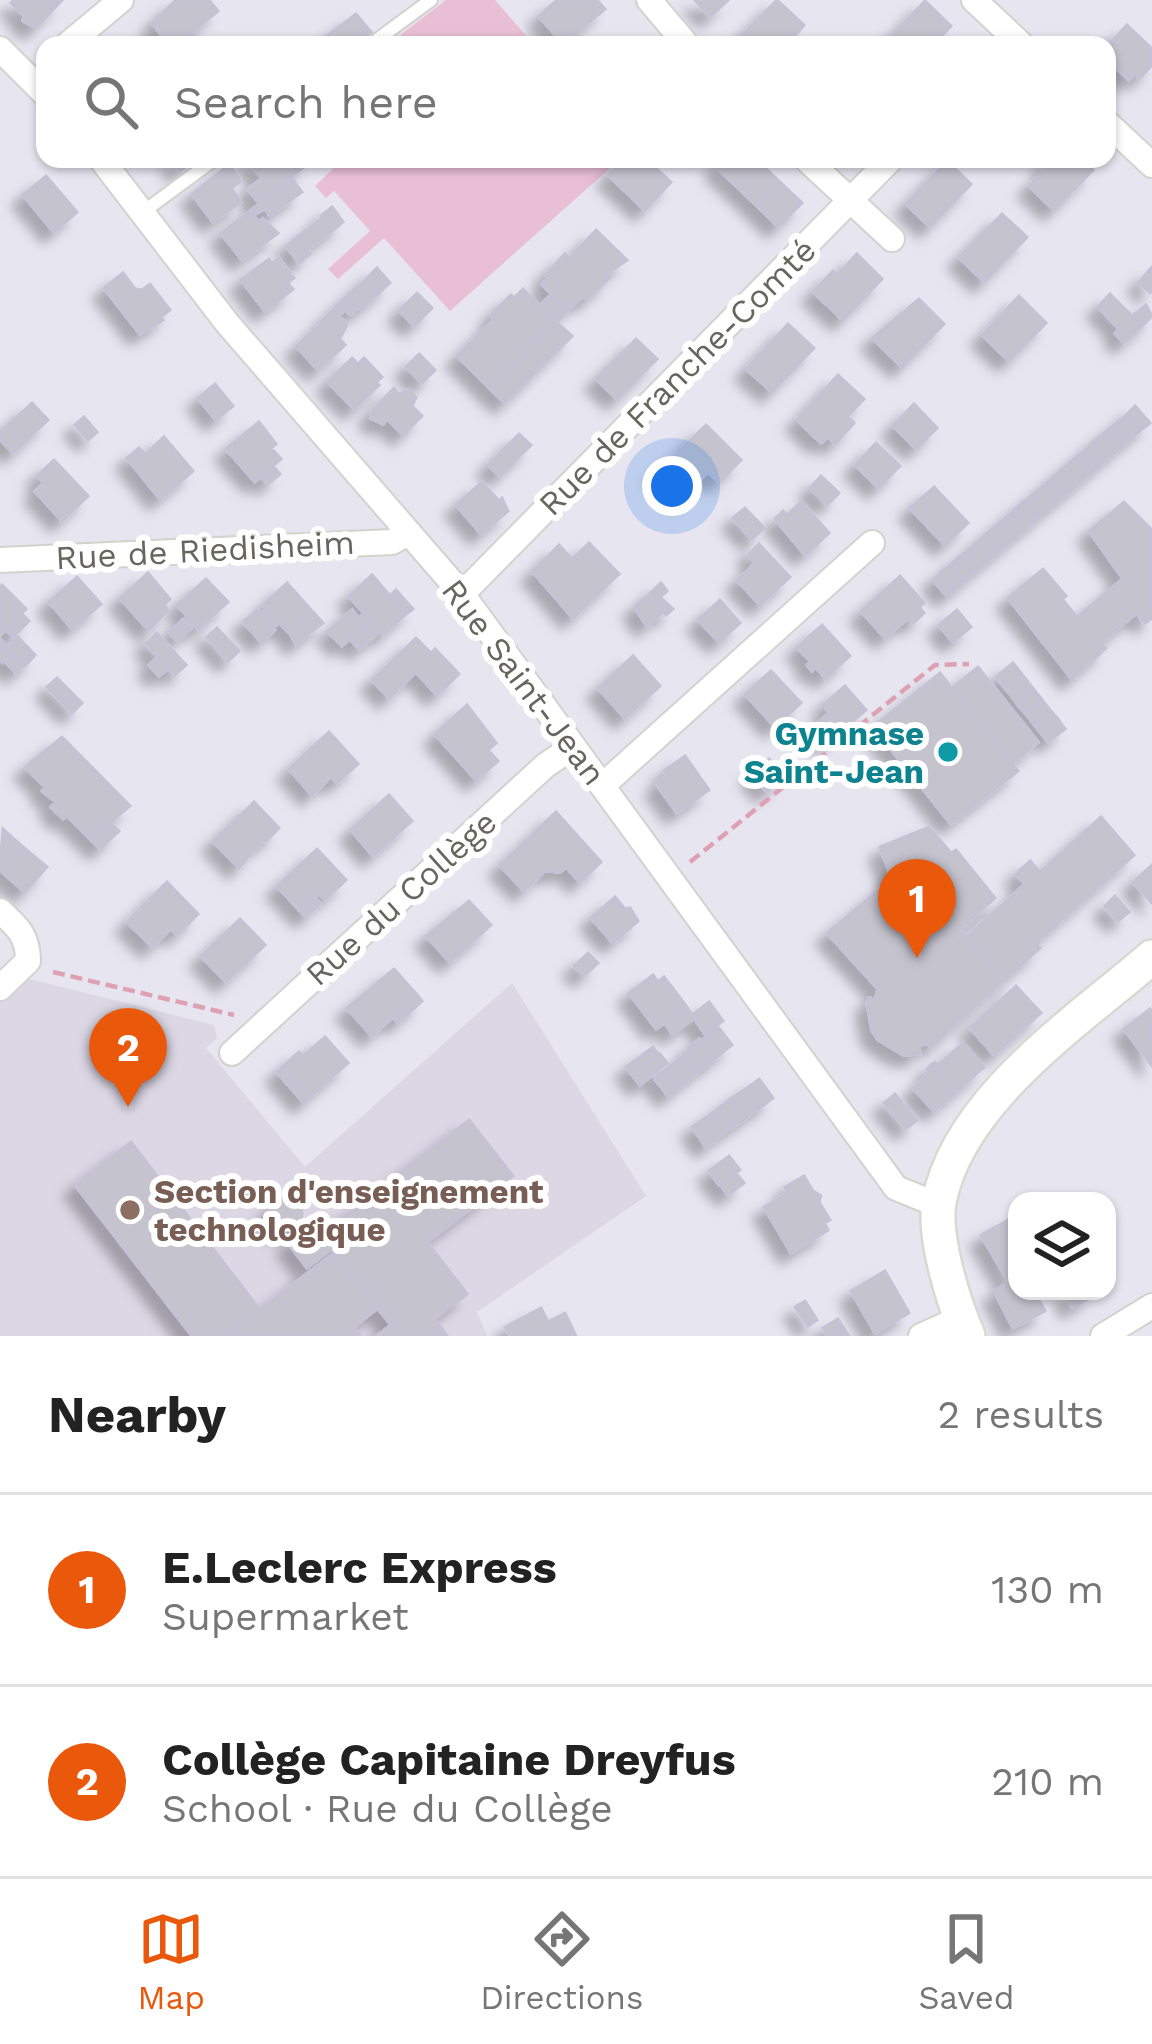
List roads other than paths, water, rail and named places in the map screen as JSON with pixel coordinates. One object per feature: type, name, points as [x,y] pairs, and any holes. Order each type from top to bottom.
[{"type":"main road","points":[[964,1327],[944,1254],[938,1205],[956,1154],[973,1122],[996,1094],[1152,957]]},
{"type":"street","points":[[78,36],[121,0]]},
{"type":"street","points":[[649,0],[679,36]]},
{"type":"street","points":[[974,0],[1006,36]]},
{"type":"street","points":[[0,49],[36,75]]},
{"type":"street","points":[[1116,132],[1152,165]]},
{"type":"street","name":"Rue Saint-Jean","points":[[108,168],[227,323],[462,594],[896,1188],[938,1205]]},
{"type":"street","points":[[816,168],[892,239]]},
{"type":"street","name":"Rue de Franche-Comté","points":[[462,594],[882,168]]},
{"type":"street","name":"Rue de Riedisheim","points":[[0,560],[392,542],[407,532]]},
{"type":"street","points":[[602,786],[872,542]]},
{"type":"street","name":"Rue du Collège","points":[[232,1053],[547,765],[573,747]]},
{"type":"street","points":[[0,911],[22,930],[28,946],[28,961],[0,988]]},
{"type":"street","points":[[1103,1336],[1152,1306]]},
{"type":"street","points":[[921,1336],[964,1327]]},
{"type":"lane","points":[[382,36],[431,0]]},
{"type":"lane","points":[[142,213],[203,168]]},
{"type":"place","name":"Gymnase Saint-Jean","points":[[948,752]]},
{"type":"place","name":"E.Leclerc Express","points":[[917,958]]},
{"type":"place","name":"Collège Capitaine Dreyfus","points":[[128,1107]]},
{"type":"place","name":"Section d'enseignement technologique","points":[[130,1210]]}]
